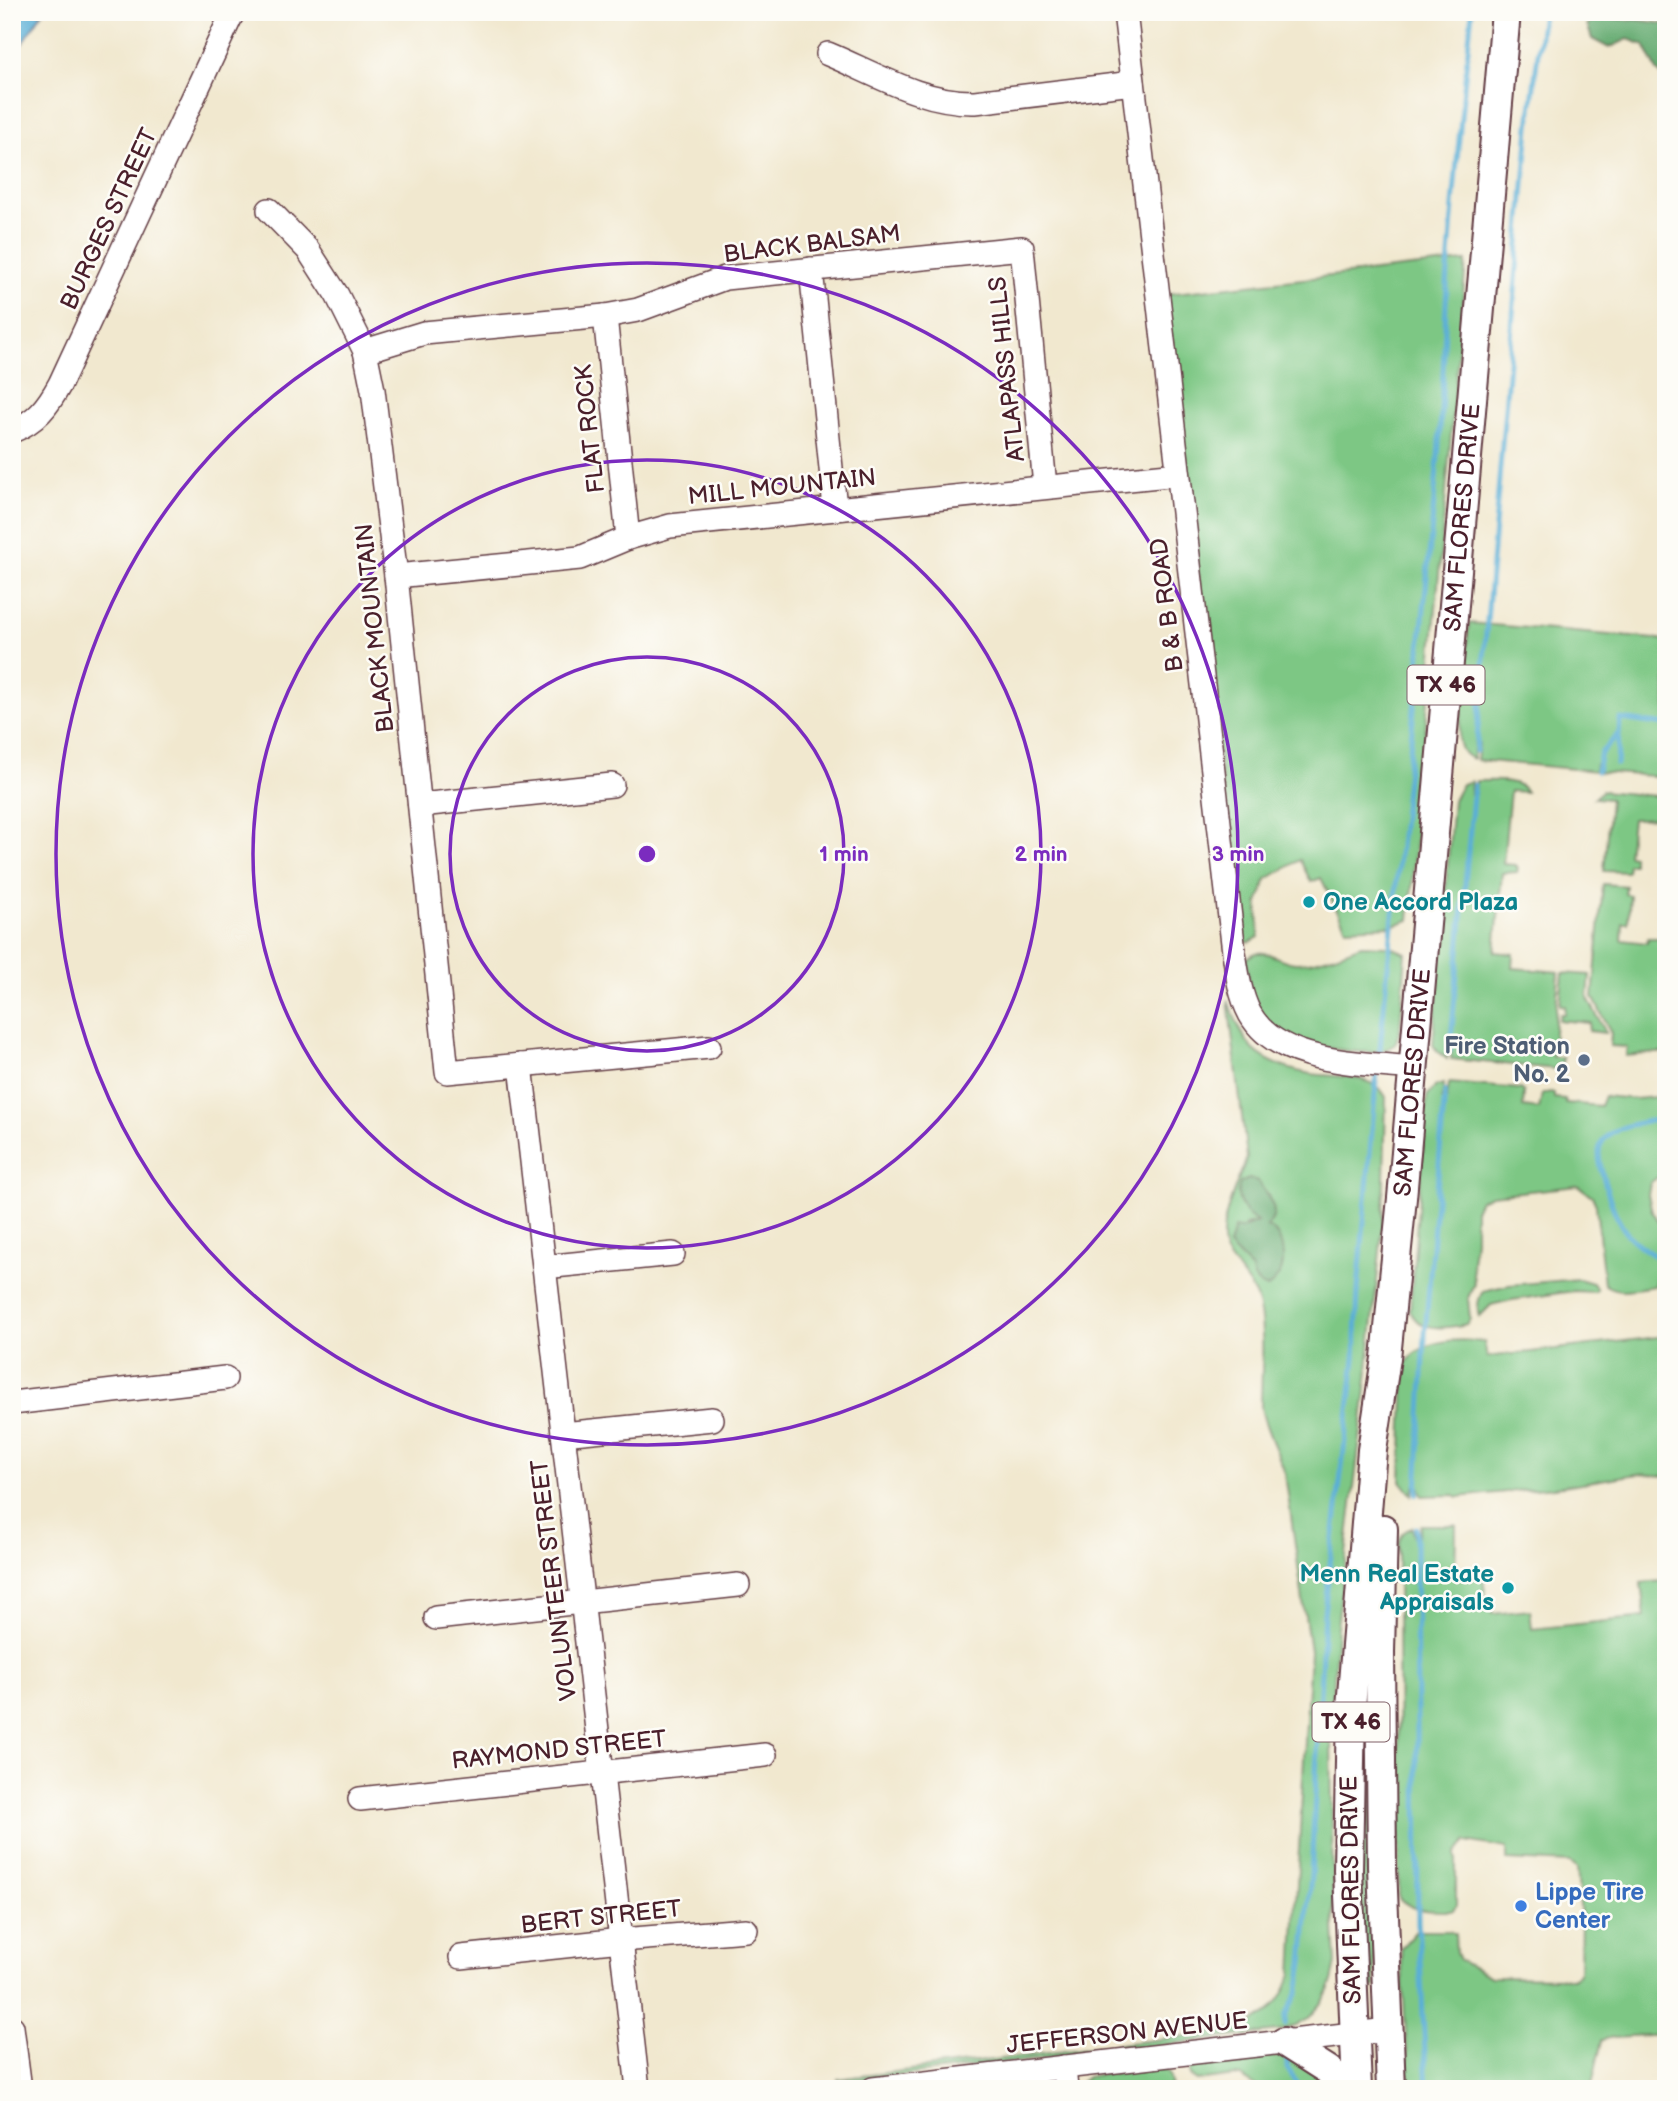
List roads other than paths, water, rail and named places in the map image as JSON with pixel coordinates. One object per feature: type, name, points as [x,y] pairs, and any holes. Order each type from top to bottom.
[{"type":"main road","name":"SAM FLORES DRIVE","points":[[1357,2089],[1348,1870],[1351,1707],[1372,1450],[1386,1358],[1506,12]]},
{"type":"main road","name":"SAM FLORES DRIVE","points":[[1386,1358],[1380,1677],[1382,1867],[1391,2089]]},
{"type":"main road","points":[[1284,2042],[1322,2066],[1346,2089]]},
{"type":"street","name":"BURGES STREET","points":[[12,431],[36,418],[50,403],[233,12]]},
{"type":"street","name":"B & B ROAD","points":[[1125,12],[1234,952],[1242,995],[1261,1028],[1291,1050],[1310,1056],[1412,1068]]},
{"type":"street","points":[[828,54],[928,97],[951,102],[975,102],[1133,83]]},
{"type":"street","name":"BLACK MOUNTAIN","points":[[269,210],[308,250],[337,295],[365,351],[380,430],[447,1072],[521,1065]]},
{"type":"street","name":"BLACK BALSAM","points":[[365,351],[424,333],[605,316],[638,310],[725,278],[1022,248]]},
{"type":"street","name":"ATLAPASS HILLS","points":[[1022,248],[1045,486]]},
{"type":"street","points":[[811,269],[835,508]]},
{"type":"street","name":"FLAT ROCK","points":[[605,316],[628,538]]},
{"type":"street","name":"MILL MOUNTAIN","points":[[396,576],[580,558],[628,538],[670,526],[1178,474]]},
{"type":"street","points":[[420,805],[612,785]]},
{"type":"street","points":[[521,1065],[709,1047]]},
{"type":"street","name":"VOLUNTEER STREET","points":[[521,1065],[638,2089]]},
{"type":"street","points":[[544,1267],[673,1254]]},
{"type":"street","points":[[12,1403],[225,1378]]},
{"type":"street","points":[[563,1434],[712,1419]]},
{"type":"street","points":[[436,1618],[738,1585]]},
{"type":"street","name":"RAYMOND STREET","points":[[360,1799],[765,1755]]},
{"type":"street","name":"BERT STREET","points":[[461,1957],[746,1930]]},
{"type":"street","points":[[12,2027],[20,2089]]},
{"type":"street","name":"JEFFERSON AVENUE","points":[[873,2089],[1065,2078],[1284,2042],[1388,2031]]},
{"type":"water","points":[[12,12],[43,12],[12,59]]},
{"type":"waterway","points":[[1379,1059],[1432,521],[1452,217],[1472,12]]},
{"type":"waterway","points":[[1476,751],[1529,126],[1543,12]]},
{"type":"waterway","points":[[1617,764],[1620,719],[1666,725]]},
{"type":"waterway","points":[[1597,771],[1601,753],[1619,733]]},
{"type":"waterway","points":[[1450,1050],[1474,785]]},
{"type":"waterway","points":[[1285,2024],[1286,2015],[1298,1992],[1303,1963],[1311,1876],[1324,1613],[1355,1359],[1358,1290],[1377,1072]]},
{"type":"waterway","points":[[1417,1494],[1425,1335],[1445,1091]]},
{"type":"waterway","points":[[1666,1119],[1615,1131],[1601,1144],[1599,1153],[1609,1196],[1623,1228],[1635,1242],[1666,1265]]},
{"type":"waterway","points":[[1416,1528],[1418,1922],[1427,2089]]},
{"type":"waterway","points":[[1287,2061],[1287,2068],[1301,2089]]},
{"type":"place","name":"One Accord Plaza","points":[[1309,902]]},
{"type":"place","name":"Fire Station No. 2","points":[[1584,1060]]},
{"type":"place","name":"Menn Real Estate Appraisals","points":[[1508,1588]]},
{"type":"place","name":"Lippe Tire Center","points":[[1521,1906]]}]
